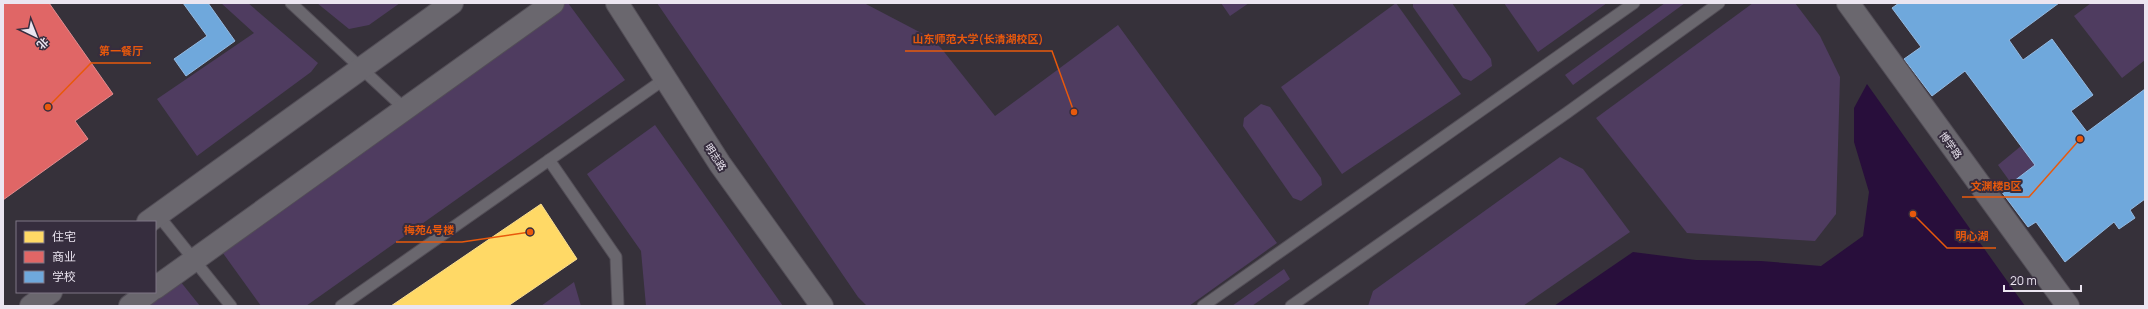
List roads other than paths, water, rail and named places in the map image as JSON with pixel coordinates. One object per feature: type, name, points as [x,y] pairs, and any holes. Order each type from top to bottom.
[{"type":"street","points":[[153,218],[452,3]]},
{"type":"street","points":[[156,287],[553,3]]},
{"type":"street","name":"明志路","points":[[616,3],[666,78],[720,164],[822,306]]},
{"type":"street","name":"博学路","points":[[1848,3],[2068,306]]},
{"type":"street","points":[[31,306],[49,293]]},
{"type":"street","points":[[130,306],[148,293]]},
{"type":"lane","points":[[291,3],[405,109]]},
{"type":"lane","points":[[1203,306],[1634,3]]},
{"type":"lane","points":[[1291,306],[1568,112],[1719,3]]},
{"type":"lane","points":[[341,306],[666,78]]},
{"type":"lane","points":[[549,160],[616,257],[618,306]]},
{"type":"lane","points":[[156,221],[194,260],[231,306]]},
{"type":"place","name":"第一餐厅","points":[[48,107]]},
{"type":"place","name":"山东师范大学(长清湖校区)","points":[[1074,112]]},
{"type":"place","name":"文渊楼B区","points":[[2080,139]]},
{"type":"place","name":"明心湖","points":[[1913,214]]},
{"type":"place","name":"梅苑4号楼","points":[[530,232]]}]
